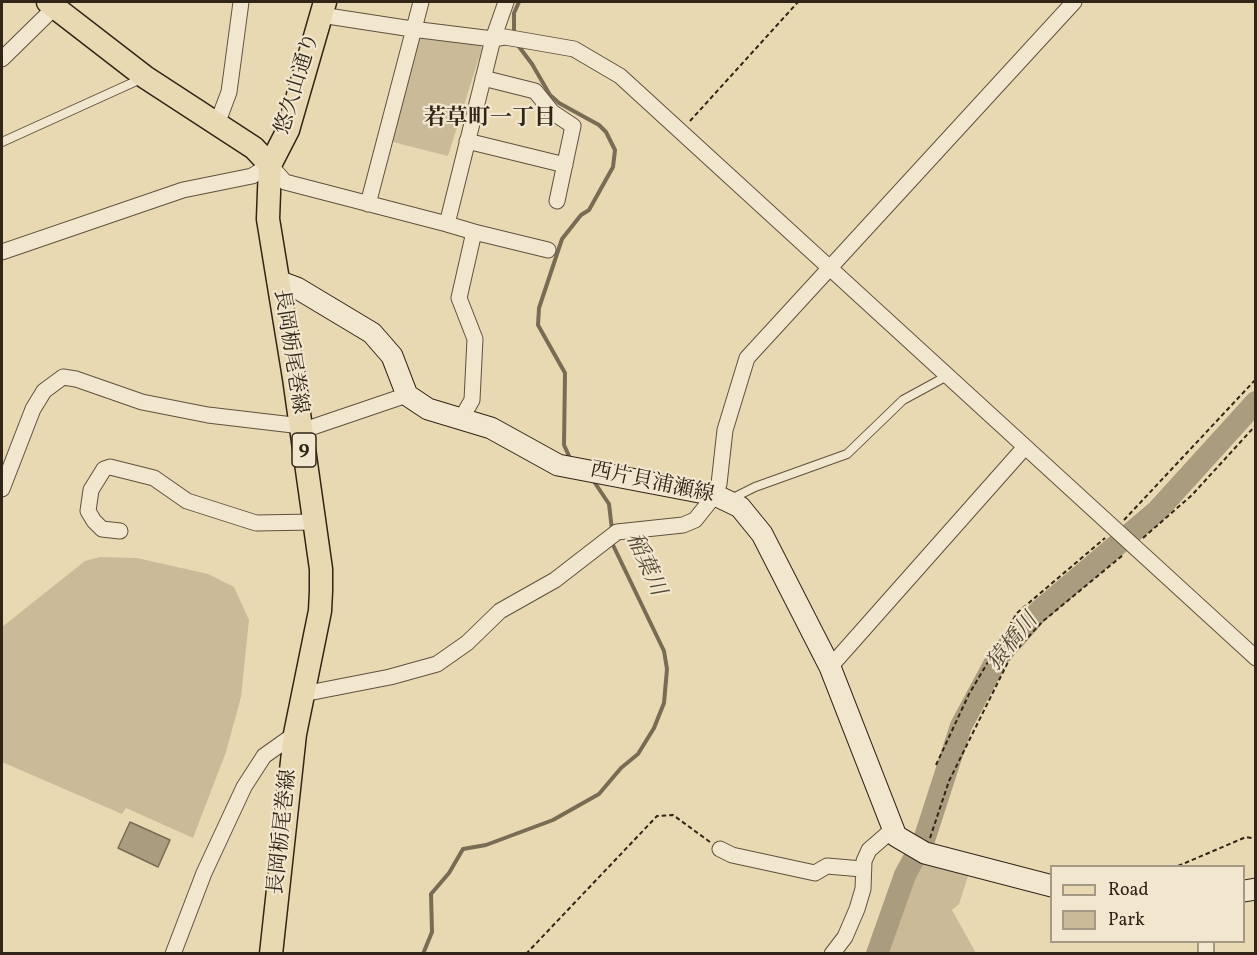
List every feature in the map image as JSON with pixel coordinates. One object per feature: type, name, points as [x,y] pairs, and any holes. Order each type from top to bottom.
[{"type":"main road","points":[[61,6],[145,77],[254,148],[270,165]]},
{"type":"main road","name":"悠久山通り","points":[[270,165],[288,130],[323,8]]},
{"type":"main road","name":"長岡栃尾巻線","points":[[270,165],[268,219],[314,522],[321,591],[295,734],[272,954]]},
{"type":"main road","points":[[278,281],[297,288],[372,333],[392,356],[407,395]]},
{"type":"main road","name":"西片貝浦瀬線","points":[[407,395],[429,409],[491,428],[558,465],[722,498],[748,514],[762,534],[830,667],[892,830]]},
{"type":"main road","points":[[892,830],[903,842],[925,853],[1050,885]]},
{"type":"street","points":[[217,124],[229,92],[241,2]]},
{"type":"street","points":[[368,204],[412,29],[421,2]]},
{"type":"street","points":[[447,224],[483,78],[499,38],[506,2]]},
{"type":"street","points":[[303,694],[390,677],[437,664],[467,643],[500,611],[555,580],[606,538],[632,528],[689,523],[722,498],[725,430],[747,358],[1074,2]]},
{"type":"street","points":[[2,59],[61,6]]},
{"type":"street","points":[[323,8],[412,29],[522,40],[574,49],[620,76],[829,269],[1135,544],[1256,658]]},
{"type":"street","points":[[483,78],[535,91],[552,112],[573,126],[557,201]]},
{"type":"street","points":[[467,141],[565,165]]},
{"type":"street","points":[[2,252],[183,190],[252,176],[270,165],[285,182],[548,250]]},
{"type":"street","points":[[461,419],[472,400],[475,339],[459,298],[474,232]]},
{"type":"street","points":[[2,489],[33,409],[44,391],[63,377],[76,379],[142,402],[218,417],[293,425],[301,431],[354,416],[407,395]]},
{"type":"street","points":[[830,667],[1025,447]]},
{"type":"street","points":[[120,531],[102,528],[88,511],[91,490],[104,469],[110,467],[154,478],[187,501],[256,523],[314,522]]},
{"type":"street","points":[[173,954],[204,873],[244,787],[264,756],[295,734]]},
{"type":"street","points":[[832,954],[845,937],[857,909],[863,890],[862,869],[869,849],[892,830]]},
{"type":"street","points":[[720,849],[732,855],[815,873],[827,866],[862,869]]},
{"type":"lane","points":[[2,142],[145,77]]},
{"type":"lane","points":[[722,498],[847,454],[903,400],[947,376]]},
{"type":"path","points":[[680,132],[798,2]]},
{"type":"path","points":[[936,765],[969,694],[1017,613],[1116,528],[1256,379]]},
{"type":"path","points":[[925,853],[949,781],[1011,656],[1042,622],[1192,495],[1256,425]]},
{"type":"path","points":[[526,954],[657,816],[673,815],[720,849]]},
{"type":"path","points":[[1183,865],[1246,837],[1256,839]]},
{"type":"green space","points":[[416,35],[477,42],[482,48],[448,156],[389,141]]},
{"type":"green space","points":[[100,557],[137,558],[208,574],[234,587],[249,620],[241,697],[226,752],[193,838],[126,808],[122,814],[2,762],[2,627],[85,561]]},
{"type":"green space","points":[[932,861],[970,870],[959,904],[952,910],[976,953],[885,954],[917,865]]},
{"type":"shaded area","points":[[130,822],[170,840],[158,867],[118,848]]},
{"type":"waterway","name":"稲葉川","points":[[514,34],[514,13],[519,2]]},
{"type":"waterway","name":"稲葉川","points":[[517,44],[550,95],[559,103],[599,125],[606,132],[615,150],[613,167],[589,210],[581,215],[562,239],[539,308],[538,325],[565,373],[564,445],[570,458]]},
{"type":"waterway","name":"猿橋川","points":[[877,954],[905,875],[924,840],[961,726],[998,657],[1038,612],[1157,511],[1256,402]]},
{"type":"waterway","name":"稲葉川","points":[[593,480],[609,504],[612,530]]},
{"type":"waterway","name":"稲葉川","points":[[423,954],[432,932],[431,894],[449,873],[463,849],[486,845],[553,820],[599,794],[621,768],[638,754],[654,728],[664,703],[667,669],[664,651],[612,543]]},
{"type":"district","name":"若草町一丁目","points":[[490,120]]}]
